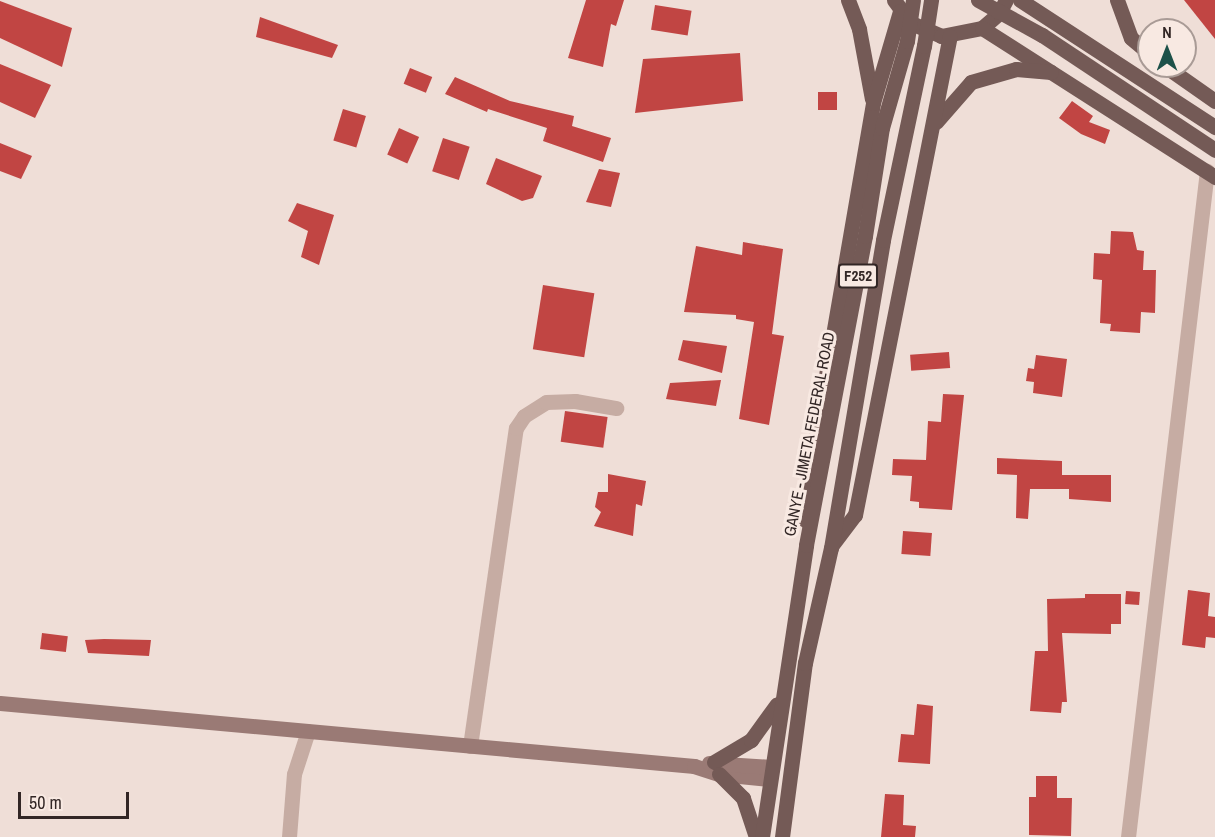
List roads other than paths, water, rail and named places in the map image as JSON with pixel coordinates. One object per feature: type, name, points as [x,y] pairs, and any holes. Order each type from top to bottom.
[{"type":"main road","points":[[848,0],[859,29],[873,103]]},
{"type":"main road","name":"GANYE - JIMETA FEDERAL ROAD","points":[[762,837],[806,546],[882,128],[908,41],[913,0]]},
{"type":"main road","name":"F252","points":[[782,837],[805,663],[831,548],[883,240],[924,46],[931,0]]},
{"type":"main road","points":[[978,0],[1042,35],[1215,150]]},
{"type":"main road","points":[[806,546],[805,496],[873,103],[897,6],[925,32],[950,36],[982,28],[999,13],[1006,0]]},
{"type":"main road","points":[[1020,0],[1215,127]]},
{"type":"main road","points":[[1117,0],[1131,38],[1137,43]]},
{"type":"main road","points":[[982,28],[1211,174]]},
{"type":"main road","points":[[831,548],[855,515],[900,276],[936,122],[950,36]]},
{"type":"main road","points":[[936,122],[971,82],[1016,69],[1055,73]]},
{"type":"main road","points":[[1182,78],[1215,101]]},
{"type":"main road","points":[[717,768],[751,741],[782,696]]},
{"type":"main road","points":[[0,703],[771,773]]},
{"type":"main road","points":[[717,768],[743,798],[756,837]]},
{"type":"street","points":[[1128,837],[1211,174]]},
{"type":"street","points":[[470,746],[516,428],[524,416],[546,402],[575,401],[616,408]]},
{"type":"street","points":[[289,837],[294,774],[308,731]]}]
